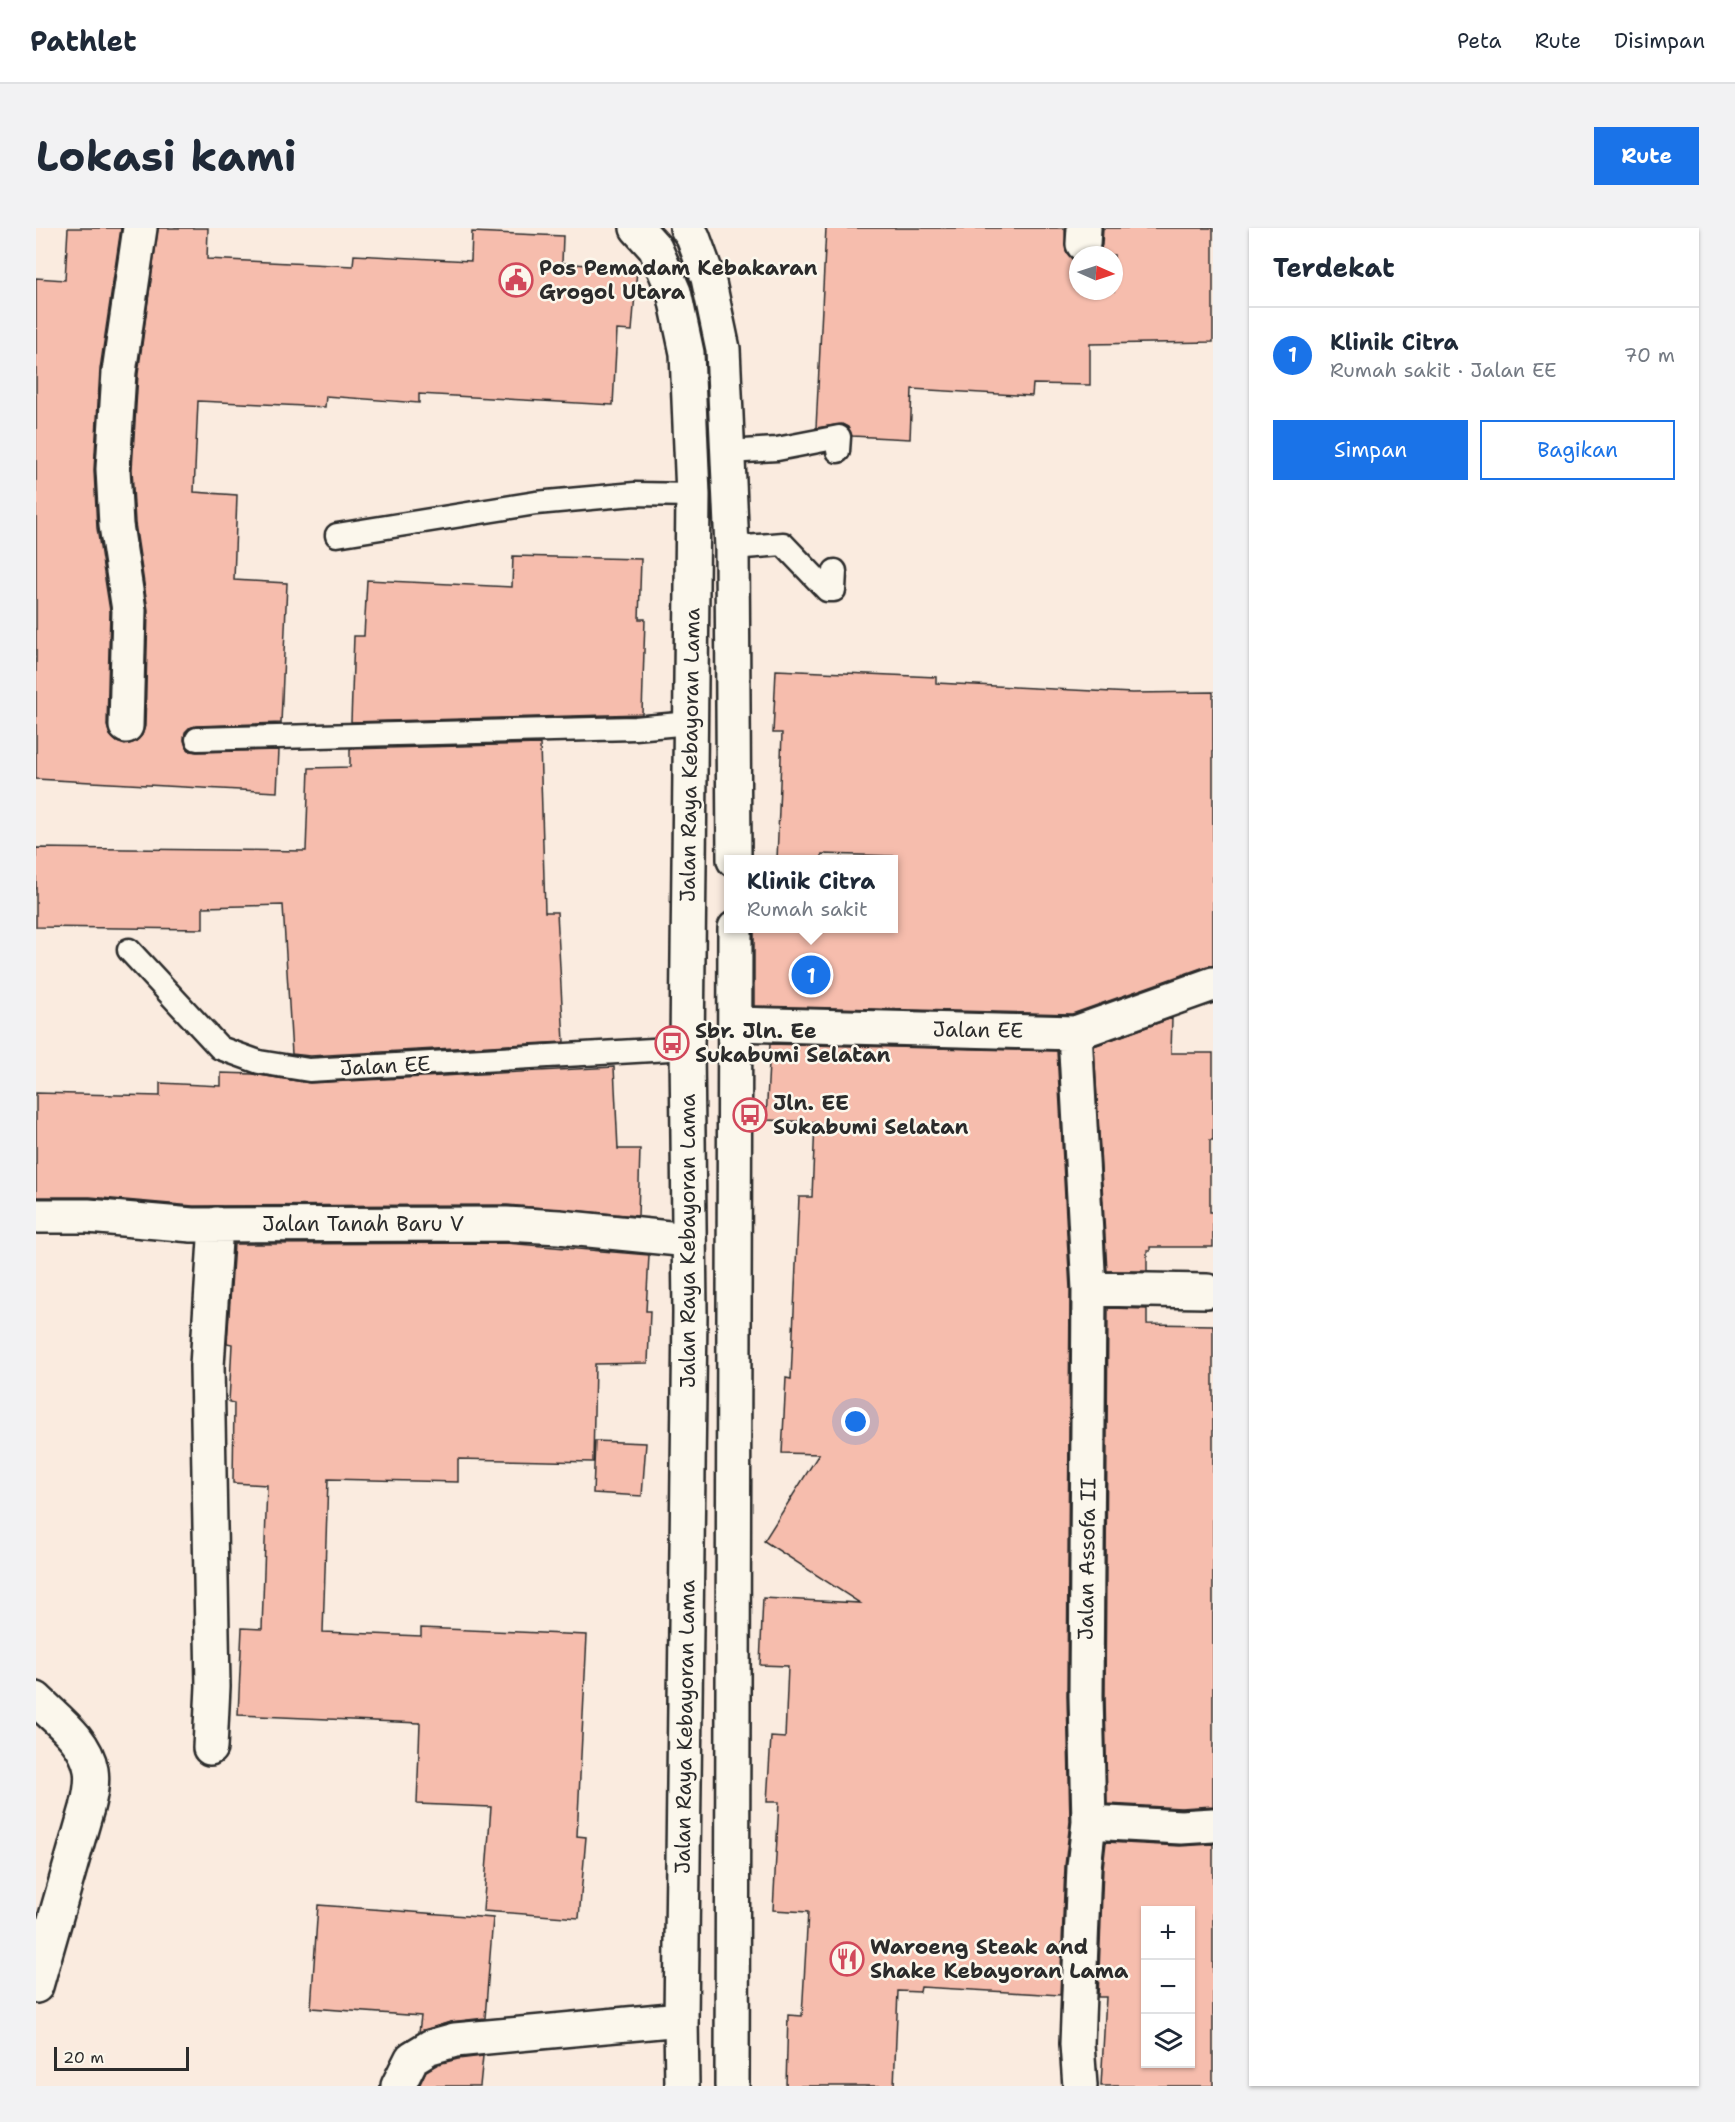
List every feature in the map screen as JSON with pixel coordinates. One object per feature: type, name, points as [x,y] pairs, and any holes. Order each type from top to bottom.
[{"type":"street","points":[[126,726],[129,610],[116,525],[113,469],[119,372],[140,228]]},
{"type":"street","name":"Jalan Raya Kebayoran Lama","points":[[637,228],[655,248],[674,292],[685,343],[693,495],[688,1036],[690,1313],[682,2086]]},
{"type":"street","name":"Jalan Raya Kebayoran Lama","points":[[687,228],[693,237],[708,278],[723,349],[732,548],[734,855]]},
{"type":"street","points":[[732,2086],[735,933]]},
{"type":"street","name":"Jalan EE","points":[[688,1036],[1075,1033],[1213,984]]},
{"type":"street","name":"Jalan Assofa II","points":[[1075,1033],[1089,1289],[1086,1696],[1089,1822],[1084,1867],[1077,2044],[1080,2086]]},
{"type":"street","name":"Jalan Tanah Baru V","points":[[36,1216],[88,1216],[192,1225],[506,1224],[689,1240]]},
{"type":"street","points":[[210,1748],[213,1686],[207,1366],[216,1224]]},
{"type":"street","points":[[1089,1289],[1208,1291]]},
{"type":"street","points":[[690,1313],[734,1318]]},
{"type":"street","points":[[36,1700],[79,1742],[91,1768],[92,1786],[36,1986]]},
{"type":"street","points":[[1089,1822],[1181,1827],[1213,1825]]},
{"type":"street","points":[[398,2086],[412,2058],[430,2047],[455,2040],[681,2019]]},
{"type":"lane","points":[[728,452],[777,449],[839,437],[838,452]]},
{"type":"lane","points":[[337,535],[536,503],[635,494],[693,495]]},
{"type":"lane","points":[[732,548],[783,544],[827,590],[834,590],[835,571]]},
{"type":"lane","points":[[197,739],[635,728],[690,723]]},
{"type":"lane","name":"Jalan EE","points":[[129,950],[220,1048],[259,1062],[309,1070],[688,1036]]},
{"type":"building","points":[[68,228],[121,228],[100,369],[94,470],[97,528],[110,611],[107,726],[110,735],[117,742],[125,745],[135,742],[142,735],[145,726],[148,610],[135,523],[132,469],[138,374],[158,228],[208,228],[207,259],[353,266],[354,255],[471,261],[472,232],[563,236],[562,263],[637,269],[632,331],[617,330],[613,405],[419,394],[419,403],[326,396],[325,407],[198,401],[194,492],[237,495],[234,580],[287,583],[281,723],[196,726],[185,732],[184,740],[190,751],[197,752],[279,750],[277,792],[36,779],[36,278],[65,280]]},
{"type":"building","points":[[826,228],[1065,228],[1066,252],[1069,256],[1069,300],[1123,300],[1123,246],[1102,246],[1103,228],[1213,228],[1213,342],[1090,344],[1090,385],[1033,384],[1032,396],[912,389],[910,439],[852,436],[848,427],[842,424],[816,428]]},
{"type":"building","points":[[513,556],[641,559],[639,619],[645,619],[642,714],[351,722],[354,636],[364,636],[367,580],[512,587]]},
{"type":"building","points":[[776,670],[936,677],[936,683],[1132,693],[1213,692],[1213,966],[1207,966],[1072,1014],[754,1006],[754,933],[898,933],[898,855],[777,855],[782,733],[773,733]]},
{"type":"building","points":[[540,744],[545,912],[557,912],[564,1042],[310,1056],[292,1054],[283,905],[203,907],[203,929],[36,927],[36,848],[306,851],[309,768],[350,767],[350,749]]},
{"type":"building","points":[[1172,1018],[1171,1053],[1213,1053],[1210,1212],[1213,1212],[1213,1247],[1150,1247],[1150,1251],[1147,1251],[1147,1271],[1107,1271],[1094,1046]]},
{"type":"building","points":[[770,1044],[1057,1051],[1070,1289],[1067,1696],[1070,1821],[1065,1866],[1060,1995],[921,1987],[920,1992],[898,1991],[894,2086],[786,2086],[788,2015],[802,2016],[808,1912],[773,1910],[779,1802],[767,1802],[771,1737],[785,1738],[788,1666],[760,1665],[763,1598],[860,1603],[764,1541],[819,1454],[782,1453],[786,1378],[791,1379],[799,1197],[812,1197],[815,1122],[766,1120]]},
{"type":"building","points":[[614,1067],[618,1149],[640,1149],[638,1216],[507,1205],[193,1206],[90,1197],[36,1197],[36,1093],[160,1096],[160,1083],[221,1086],[221,1073],[253,1074],[310,1083]]},
{"type":"building","points":[[506,1243],[649,1255],[646,1311],[650,1311],[648,1363],[595,1364],[593,1462],[458,1459],[458,1482],[328,1479],[323,1632],[421,1636],[421,1628],[587,1635],[577,1836],[586,1837],[579,1918],[483,1911],[491,1807],[417,1804],[420,1723],[238,1715],[242,1628],[262,1629],[267,1485],[233,1483],[234,1403],[229,1402],[232,1344],[227,1343],[234,1244]]},
{"type":"building","points":[[1108,1308],[1147,1309],[1147,1324],[1213,1325],[1213,1806],[1181,1808],[1107,1804],[1105,1696]]},
{"type":"building","points":[[595,1441],[646,1443],[642,1496],[593,1493]]},
{"type":"building","points":[[1106,1842],[1180,1846],[1213,1844],[1213,2086],[1101,2086],[1106,1997],[1098,1997]]},
{"type":"building","points":[[318,1905],[493,1918],[485,2018],[450,2022],[419,2032],[421,2016],[311,2008]]},
{"type":"building","points":[[483,2056],[480,2086],[419,2086],[426,2071],[438,2064]]},
{"type":"place","name":"Pos Pemadam Kebakaran Grogol Utara","points":[[516,280]]},
{"type":"place","name":"Klinik Citra","points":[[811,975]]},
{"type":"place","name":"Sbr. Jln. Ee Sukabumi Selatan","points":[[672,1043]]},
{"type":"place","name":"Jln. EE Sukabumi Selatan","points":[[750,1115]]},
{"type":"place","name":"Waroeng Steak and Shake Kebayoran Lama","points":[[847,1959]]}]
